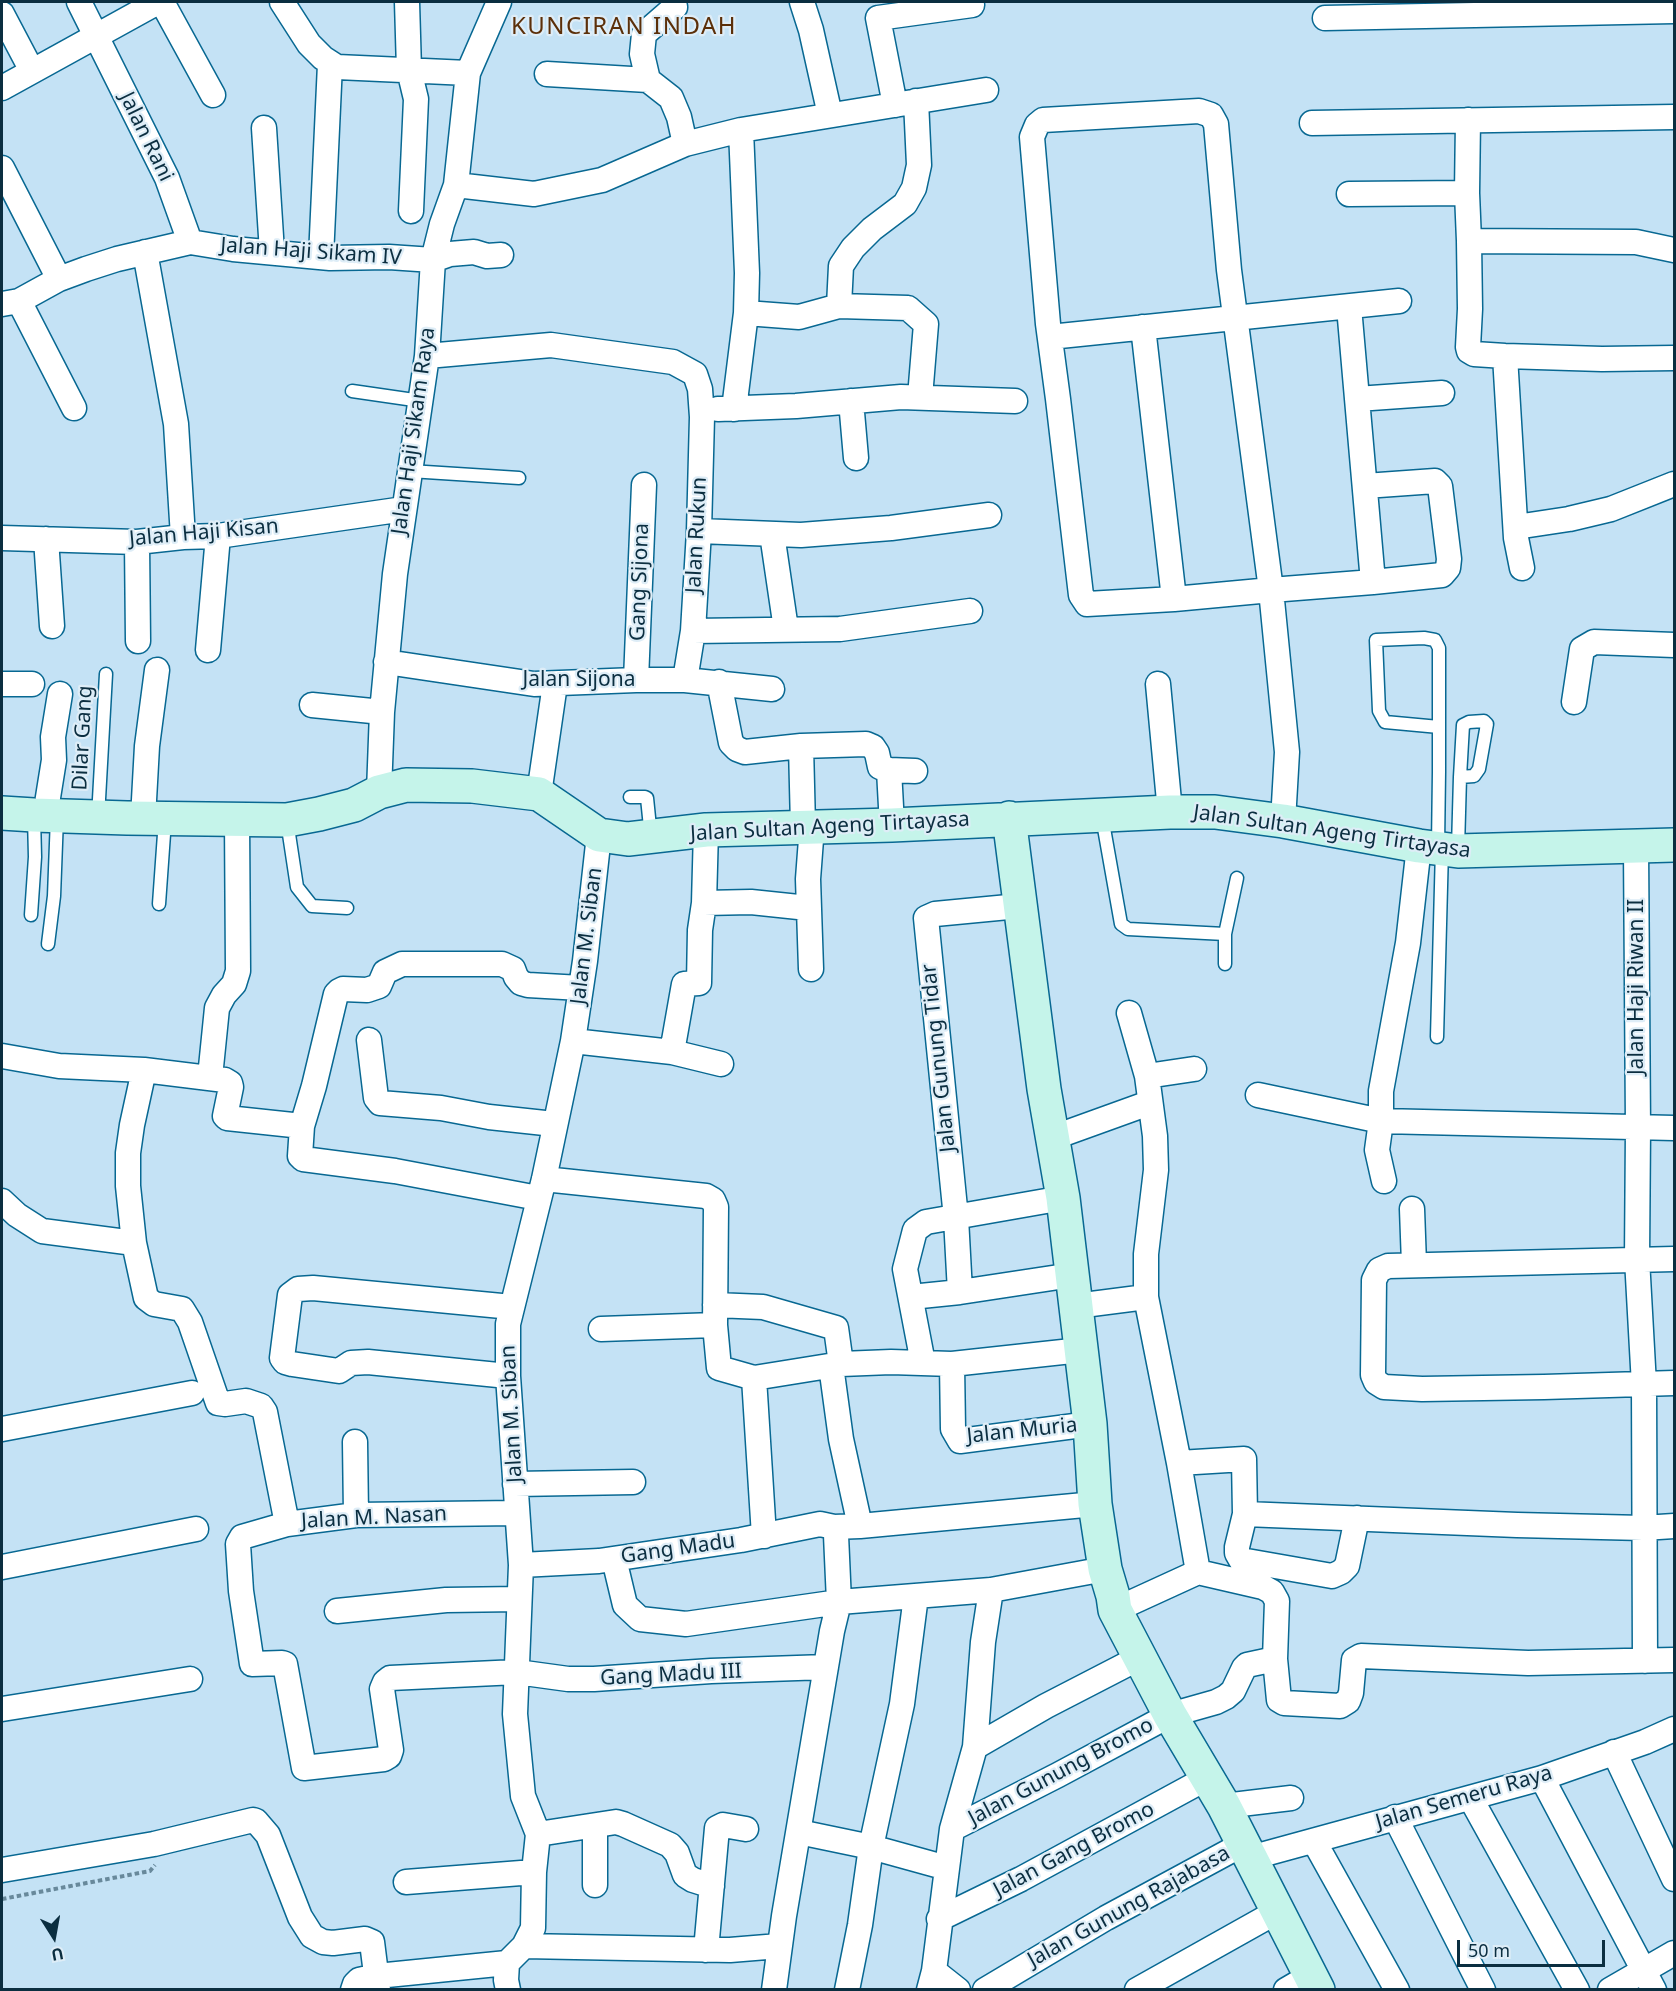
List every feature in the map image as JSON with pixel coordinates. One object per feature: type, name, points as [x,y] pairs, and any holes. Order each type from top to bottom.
[{"type":"main road","name":"Jalan Sultan Ageng Tirtayasa","points":[[2,813],[45,816],[99,810],[154,818],[287,820],[354,805],[379,792],[406,785],[472,786],[539,794],[599,835],[628,839],[706,830],[1215,812],[1283,821],[1439,849],[1674,845]]},
{"type":"main road","points":[[1009,818],[1019,906],[1052,1138],[1063,1198],[1082,1350],[1090,1424],[1092,1504],[1115,1610],[1170,1715],[1224,1806],[1278,1911],[1305,1985]]},
{"type":"street","name":"Jalan Rani","points":[[79,2],[167,178],[190,242]]},
{"type":"street","points":[[2,88],[160,2],[213,95]]},
{"type":"street","points":[[282,2],[309,44],[330,64],[337,67],[468,73]]},
{"type":"street","points":[[407,2],[409,70],[416,99],[411,211]]},
{"type":"street","name":"Jalan Haji Sikam Raya","points":[[379,792],[386,662],[395,574],[428,356],[432,260],[456,185],[468,73],[499,2]]},
{"type":"street","points":[[648,80],[642,54],[644,34],[675,7],[674,2]]},
{"type":"street","points":[[802,2],[811,30],[830,115]]},
{"type":"street","points":[[839,306],[841,266],[872,229],[905,204],[914,189],[920,165],[905,103],[875,10],[972,5]]},
{"type":"street","points":[[1325,18],[1674,11]]},
{"type":"street","points":[[2,14],[32,71]]},
{"type":"street","points":[[321,257],[330,64]]},
{"type":"street","points":[[547,74],[648,80],[671,98],[679,117],[685,144]]},
{"type":"street","points":[[456,185],[534,194],[602,180],[685,144],[741,130],[986,90]]},
{"type":"street","points":[[1283,821],[1287,752],[1271,590],[1235,319],[1216,124],[1211,115],[1199,111],[1044,120],[1037,125],[1032,137],[1050,337],[1082,595],[1087,604],[1174,599],[1271,590],[1373,582],[1442,575],[1448,568],[1449,559],[1440,486],[1435,481],[1365,486]]},
{"type":"street","points":[[1312,123],[1674,117]]},
{"type":"street","points":[[1468,120],[1469,351],[1474,354],[1505,356],[1602,359],[1674,358]]},
{"type":"street","points":[[264,128],[272,252]]},
{"type":"street","points":[[734,409],[746,313],[747,273],[741,130]]},
{"type":"street","points":[[2,168],[59,279]]},
{"type":"street","points":[[1349,194],[1467,193]]},
{"type":"street","points":[[1469,241],[1636,242],[1674,250]]},
{"type":"street","name":"Jalan Haji Sikam IV","points":[[10,302],[59,279],[117,259],[190,242],[321,257],[389,257],[432,260],[450,254],[474,252],[487,256],[501,255]]},
{"type":"street","points":[[145,252],[176,424],[183,537]]},
{"type":"street","points":[[1050,337],[1399,301]]},
{"type":"street","points":[[10,302],[74,408]]},
{"type":"street","points":[[746,313],[800,317],[839,306],[908,308],[927,324],[920,397]]},
{"type":"street","points":[[1349,306],[1373,582]]},
{"type":"street","points":[[1143,327],[1174,599]]},
{"type":"street","points":[[428,356],[551,345],[673,362],[695,374],[700,399],[734,409],[920,397],[1015,401]]},
{"type":"street","points":[[1505,356],[1516,527],[1522,568]]},
{"type":"street","points":[[1357,399],[1442,393]]},
{"type":"street","name":"Jalan Rukun","points":[[685,680],[693,631],[699,531],[700,399]]},
{"type":"street","points":[[851,401],[856,458]]},
{"type":"street","points":[[1516,527],[1569,519],[1611,509],[1674,484]]},
{"type":"street","name":"Gang Sijona","points":[[636,680],[644,485]]},
{"type":"street","name":"Jalan Haji Kisan","points":[[2,538],[137,542],[218,536],[404,509]]},
{"type":"street","points":[[699,531],[801,535],[989,516]]},
{"type":"street","points":[[772,534],[786,629]]},
{"type":"street","points":[[208,650],[218,536]]},
{"type":"street","points":[[46,539],[52,626]]},
{"type":"street","points":[[137,542],[138,642]]},
{"type":"street","points":[[693,631],[840,629],[970,611]]},
{"type":"street","points":[[1574,702],[1582,649],[1594,642],[1674,645]]},
{"type":"street","name":"Jalan Sijona","points":[[386,662],[534,684],[685,680],[772,689]]},
{"type":"street","points":[[154,818],[147,746],[157,670]]},
{"type":"street","points":[[719,682],[731,743],[737,749],[745,752],[801,746],[866,744],[873,747],[880,767],[889,770],[915,771]]},
{"type":"street","points":[[2,684],[32,684]]},
{"type":"street","points":[[539,794],[555,684]]},
{"type":"street","points":[[1158,684],[1170,812]]},
{"type":"street","points":[[45,816],[54,760],[53,737],[60,694]]},
{"type":"street","points":[[312,705],[382,712]]},
{"type":"street","points":[[801,746],[807,826],[811,969]]},
{"type":"street","points":[[889,770],[892,825]]},
{"type":"street","points":[[210,1077],[217,1008],[224,995],[234,984],[238,971],[237,819]]},
{"type":"street","points":[[672,1052],[684,984],[699,983],[706,830]]},
{"type":"street","name":"Jalan M. Siban","points":[[507,1963],[524,1946],[532,1928],[538,1834],[523,1796],[515,1714],[521,1565],[508,1376],[508,1324],[541,1189],[573,1041],[599,835]]},
{"type":"street","name":"Jalan Haji Riwan II","points":[[1636,847],[1638,1259],[1644,1385],[1645,1661]]},
{"type":"street","points":[[1384,1181],[1377,1150],[1381,1120],[1381,1091],[1408,943],[1439,849]]},
{"type":"street","points":[[704,903],[751,902],[808,908]]},
{"type":"street","name":"Jalan Gunung Tidar","points":[[960,1292],[956,1218],[926,918],[935,914],[1019,906]]},
{"type":"street","points":[[581,988],[521,983],[513,969],[502,963],[402,964],[385,972],[379,986],[367,990],[343,989],[339,991],[336,994],[302,1126],[300,1156],[303,1159],[541,1189],[706,1196],[713,1200],[716,1207],[715,1315],[719,1368],[754,1378],[838,1365],[952,1364],[1082,1350]]},
{"type":"street","points":[[1129,1013],[1147,1076],[1155,1136],[1156,1170],[1146,1254],[1146,1297],[1198,1572]]},
{"type":"street","points":[[369,1040],[376,1098],[380,1103],[441,1108],[554,1124]]},
{"type":"street","points":[[573,1041],[672,1052],[721,1064]]},
{"type":"street","points":[[2,1056],[59,1066],[144,1070],[210,1077],[230,1083],[225,1116],[227,1118],[302,1126]]},
{"type":"street","points":[[1147,1076],[1194,1069]]},
{"type":"street","points":[[144,1070],[128,1153],[128,1186],[134,1243],[146,1298],[154,1304],[182,1309],[190,1322],[218,1403],[246,1401],[261,1406],[265,1412],[287,1524]]},
{"type":"street","points":[[1258,1095],[1381,1120],[1674,1128]]},
{"type":"street","points":[[1052,1138],[1149,1103]]},
{"type":"street","points":[[923,1363],[905,1269],[915,1230],[926,1222],[1063,1198]]},
{"type":"street","points":[[2,1201],[16,1215],[42,1231],[134,1243]]},
{"type":"street","points":[[1412,1209],[1414,1264]]},
{"type":"street","points":[[1674,1260],[1388,1266],[1379,1270],[1374,1280],[1373,1375],[1376,1382],[1384,1387],[1422,1389],[1674,1383]]},
{"type":"street","points":[[508,1376],[368,1362],[351,1363],[339,1371],[292,1364],[285,1362],[282,1358],[290,1295],[298,1288],[512,1307]]},
{"type":"street","points":[[911,1297],[960,1292],[1074,1290],[1146,1297]]},
{"type":"street","points":[[601,1329],[763,1307],[836,1328],[838,1365],[832,1373],[841,1439],[860,1526]]},
{"type":"street","name":"Jalan Muria","points":[[952,1364],[953,1430],[960,1440],[1090,1424]]},
{"type":"street","points":[[754,1378],[764,1536]]},
{"type":"street","points":[[2,1429],[192,1393]]},
{"type":"street","points":[[355,1442],[356,1515]]},
{"type":"street","points":[[1179,1462],[1244,1459],[1245,1514],[1237,1547],[1241,1560],[1332,1576],[1347,1566],[1357,1518]]},
{"type":"street","points":[[515,1484],[633,1482]]},
{"type":"street","name":"Gang Madu","points":[[521,1565],[614,1559],[764,1536],[820,1524],[834,1527],[860,1526],[1092,1504]]},
{"type":"street","name":"Jalan M. Nasan","points":[[238,1544],[242,1537],[249,1534],[287,1524],[356,1515],[516,1513]]},
{"type":"street","points":[[1245,1514],[1517,1525],[1643,1528],[1674,1526]]},
{"type":"street","points":[[774,1989],[779,1946],[839,1602],[834,1527]]},
{"type":"street","points":[[2,1567],[196,1529]]},
{"type":"street","name":"Gang Madu III","points":[[238,1544],[241,1591],[252,1664],[285,1664],[304,1768],[384,1759],[389,1756],[391,1750],[382,1689],[390,1678],[517,1672],[568,1679],[594,1679],[711,1671],[826,1667]]},
{"type":"street","points":[[614,1559],[625,1605],[640,1619],[686,1624],[839,1602],[991,1590],[1105,1569]]},
{"type":"street","points":[[1115,1610],[1198,1572],[1263,1587],[1272,1593],[1277,1601],[1275,1659],[1279,1700],[1284,1703],[1340,1706],[1348,1701],[1351,1693],[1353,1660],[1361,1656],[1528,1663],[1674,1660]]},
{"type":"street","points":[[958,1989],[932,1980],[952,1829],[975,1747],[983,1642],[991,1590]]},
{"type":"street","points":[[847,1989],[860,1925],[871,1846],[902,1704],[916,1596]]},
{"type":"street","points":[[337,1611],[446,1600],[519,1599]]},
{"type":"street","points":[[975,1747],[1046,1706],[1139,1658]]},
{"type":"street","name":"Jalan Gunung Bromo","points":[[952,1829],[1170,1715],[1226,1697],[1233,1691],[1244,1668],[1275,1659]]},
{"type":"street","points":[[2,1709],[190,1679]]},
{"type":"street","name":"Jalan Semeru Raya","points":[[1246,1851],[1314,1841],[1395,1817],[1471,1799],[1542,1778],[1645,1742],[1674,1729]]},
{"type":"street","points":[[1614,1752],[1674,1879]]},
{"type":"street","name":"Jalan Gang Bromo","points":[[939,1919],[1021,1879],[1207,1778]]},
{"type":"street","points":[[1542,1778],[1649,1980]]},
{"type":"street","points":[[1224,1806],[1291,1798]]},
{"type":"street","points":[[1471,1799],[1577,1989]]},
{"type":"street","points":[[1395,1817],[1484,1989]]},
{"type":"street","points":[[2,1870],[154,1844],[252,1820],[256,1821],[268,1836],[300,1917],[312,1936],[323,1942],[333,1943],[372,1941],[377,1983]]},
{"type":"street","points":[[538,1834],[616,1822],[623,1824],[664,1840],[677,1853],[685,1875],[712,1886]]},
{"type":"street","points":[[706,1950],[717,1828],[723,1825],[746,1829]]},
{"type":"street","points":[[595,1827],[595,1885]]},
{"type":"street","points":[[798,1833],[871,1846],[946,1868]]},
{"type":"street","points":[[1314,1841],[1396,1989]]},
{"type":"street","name":"Jalan Gunung Rajabasa","points":[[985,1989],[1106,1918],[1246,1851]]},
{"type":"street","points":[[406,1882],[534,1872]]},
{"type":"street","points":[[1137,1989],[1278,1911]]},
{"type":"street","points":[[524,1946],[730,1950],[779,1946]]},
{"type":"street","points":[[1610,1989],[1649,1980],[1674,1953]]},
{"type":"street","points":[[353,1989],[354,1984],[359,1980],[377,1983],[507,1963],[508,1989]]},
{"type":"lane","points":[[352,391],[421,401]]},
{"type":"lane","points":[[410,471],[519,478]]},
{"type":"lane","points":[[1437,1037],[1439,849],[1439,727],[1439,648],[1435,640],[1425,638],[1376,640],[1379,711],[1385,722],[1439,727]]},
{"type":"lane","name":"Dilar Gang","points":[[99,810],[106,674]]},
{"type":"lane","points":[[1439,849],[1460,777]]},
{"type":"lane","points":[[630,797],[647,798],[651,838]]},
{"type":"lane","points":[[1102,815],[1121,924],[1128,929],[1225,934]]},
{"type":"lane","points":[[31,915],[34,857],[45,816]]},
{"type":"lane","points":[[45,816],[54,896],[48,945]]},
{"type":"lane","points":[[154,818],[159,904]]},
{"type":"lane","points":[[287,820],[297,887],[312,906],[347,908]]},
{"type":"lane","points":[[1225,964],[1225,934],[1237,878]]},
{"type":"path","points":[[2,1899],[150,1871]]},
{"type":"district","name":"KUNCIRAN INDAH","points":[[624,27]]}]
